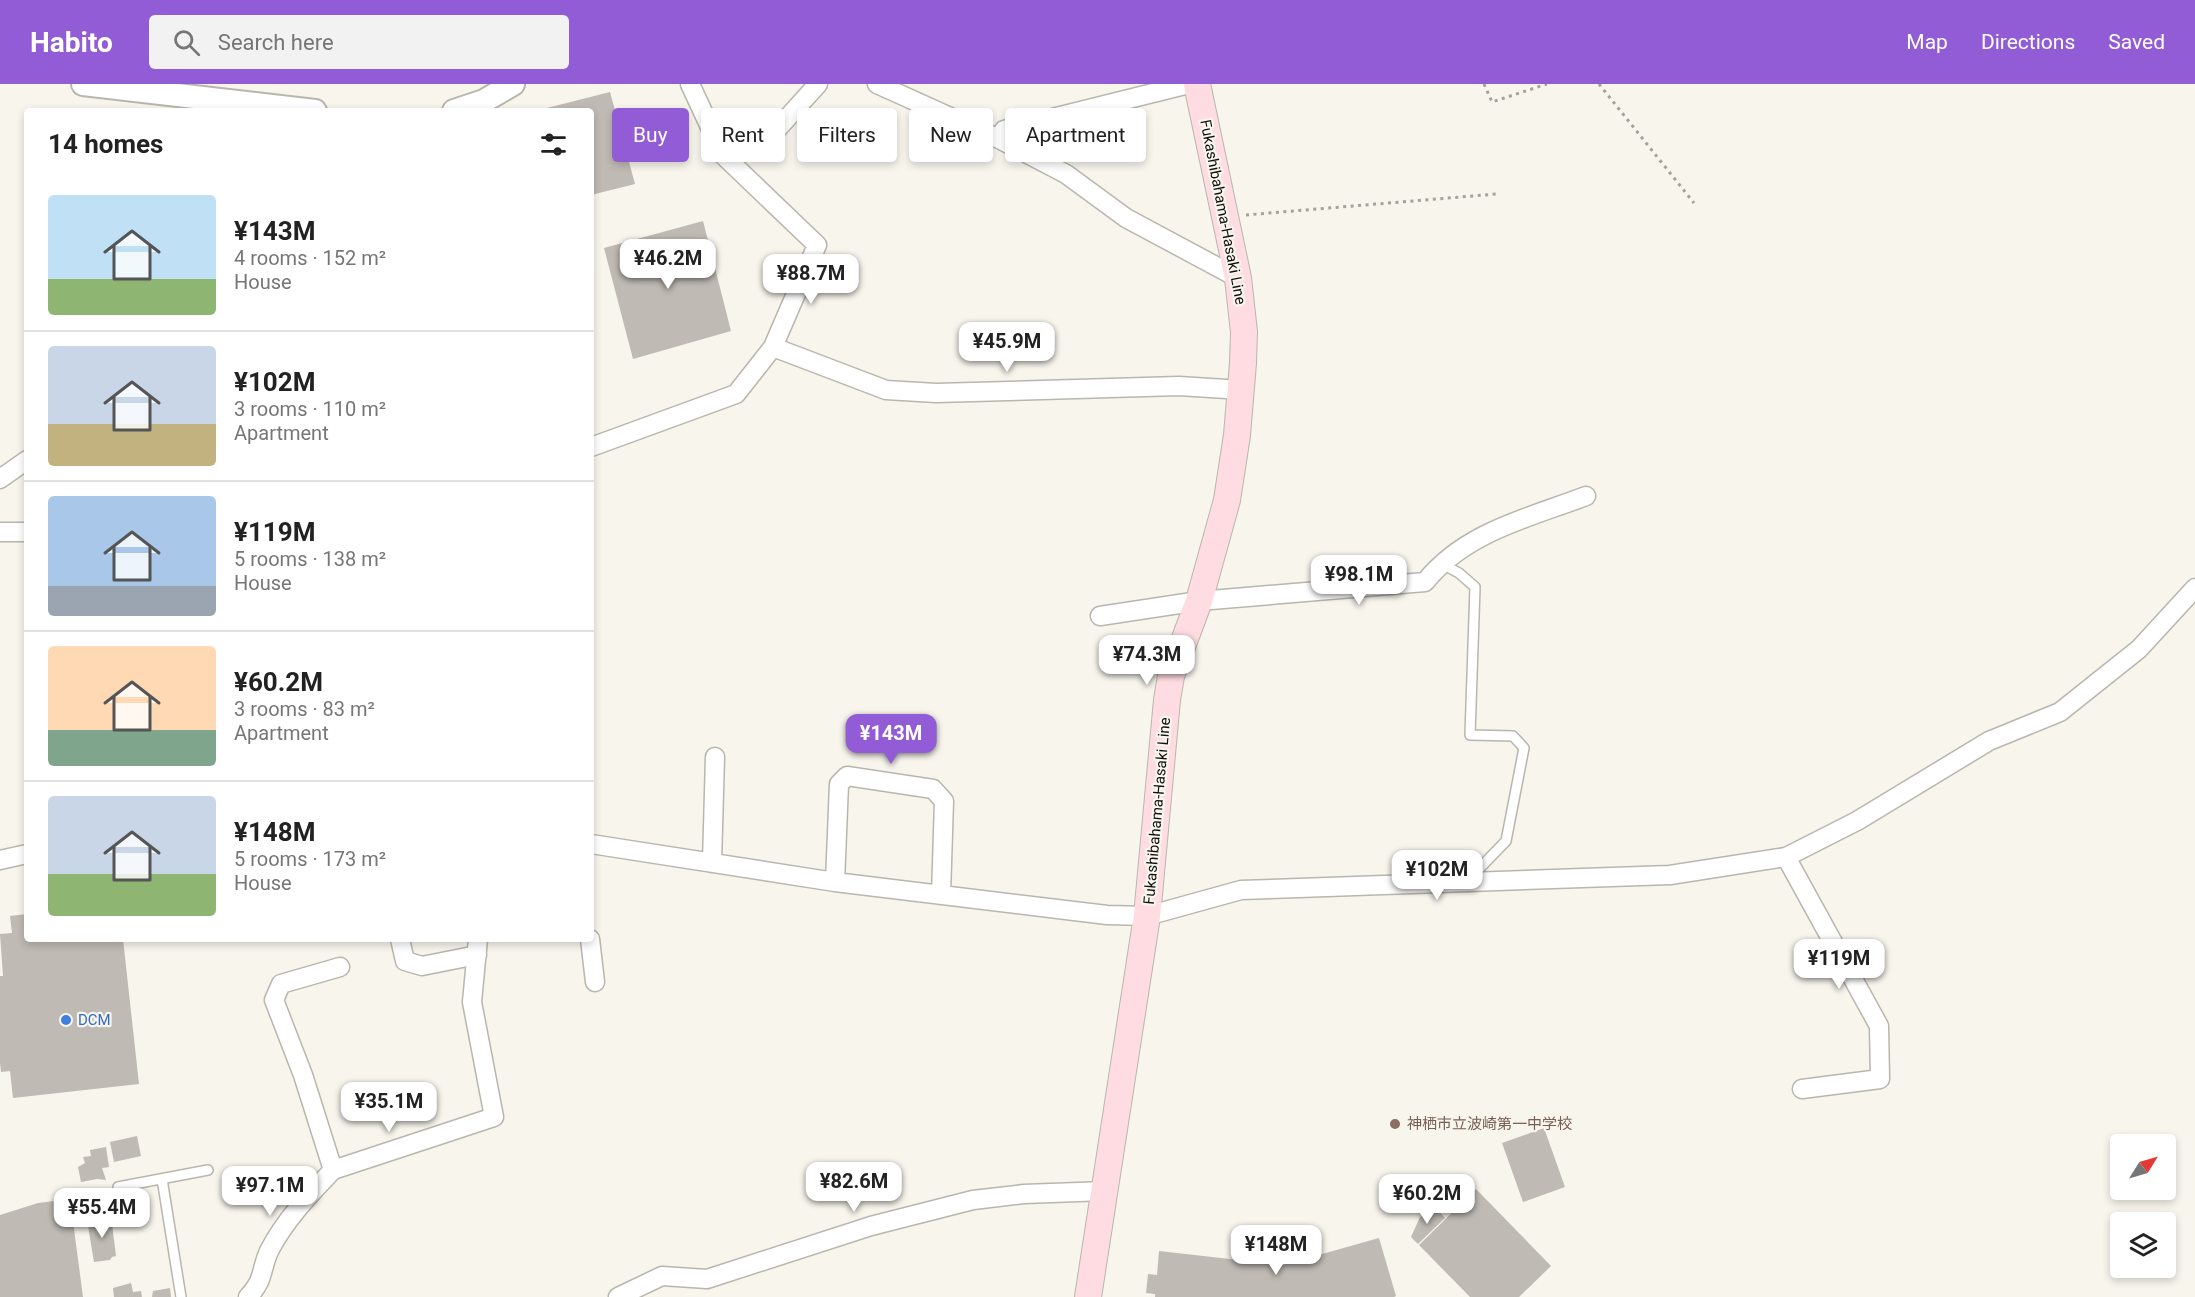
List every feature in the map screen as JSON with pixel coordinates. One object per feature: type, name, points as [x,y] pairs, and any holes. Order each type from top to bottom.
[{"type":"main road","name":"Fukashibahama-Hasaki Line","points":[[1088,1297],[1147,916],[1171,676],[1199,601],[1227,500],[1242,390],[1244,332],[1238,278],[1197,84]]},
{"type":"street","points":[[83,84],[195,105],[249,108]]},
{"type":"street","points":[[463,108],[484,101],[513,84]]},
{"type":"street","points":[[690,84],[701,108]]},
{"type":"street","points":[[785,121],[818,84]]},
{"type":"street","points":[[877,84],[999,139],[1066,174],[1126,218],[1238,278]]},
{"type":"street","points":[[999,139],[1004,130],[1190,84]]},
{"type":"street","points":[[594,446],[736,394],[773,347],[817,245],[730,162]]},
{"type":"street","points":[[773,347],[886,390],[936,393],[1179,386],[1242,390]]},
{"type":"street","points":[[0,478],[24,462]]},
{"type":"street","points":[[1100,616],[1199,601],[1425,582],[1440,563],[1476,538],[1586,496]]},
{"type":"street","points":[[0,532],[24,532]]},
{"type":"street","points":[[594,844],[835,882],[1107,915],[1147,916],[1241,890],[1670,874],[1786,857],[1857,821],[1989,741],[2060,712],[2139,649],[2195,588]]},
{"type":"street","points":[[712,863],[715,758]]},
{"type":"street","points":[[835,882],[839,784],[847,776],[933,789],[945,801],[941,895]]},
{"type":"street","points":[[0,860],[24,855]]},
{"type":"street","points":[[1786,857],[1879,1026],[1880,1079],[1802,1089]]},
{"type":"street","points":[[248,1297],[260,1285],[268,1253],[297,1209],[333,1170],[494,1117],[472,1002],[477,947],[422,966],[405,961],[401,942]]},
{"type":"street","points":[[590,942],[595,982]]},
{"type":"street","points":[[333,1170],[303,1075],[274,1000],[281,984],[340,967]]},
{"type":"street","points":[[618,1297],[662,1276],[707,1279],[871,1226],[973,1200],[1024,1194],[1106,1191]]},
{"type":"lane","points":[[1440,563],[1459,573],[1475,587],[1470,735],[1513,736],[1524,748],[1506,840],[1473,875],[1471,882]]},
{"type":"lane","points":[[118,1187],[208,1170]]},
{"type":"lane","points":[[162,1179],[181,1297]]},
{"type":"path","points":[[1484,84],[1492,102],[1547,84]]},
{"type":"path","points":[[1599,84],[1694,203]]},
{"type":"path","points":[[1226,216],[1496,194]]},
{"type":"building","points":[[610,92],[614,108],[612,108],[612,162],[629,162],[635,184],[594,194],[594,108],[547,108]]},
{"type":"building","points":[[703,221],[731,331],[633,359],[604,248]]},
{"type":"building","name":"DCM","points":[[24,914],[24,942],[123,942],[139,1084],[13,1098],[10,1071],[1,1072],[0,1063],[0,976],[3,976],[0,934],[12,933],[10,916]]},
{"type":"building","points":[[1544,1128],[1565,1187],[1523,1202],[1502,1143]]},
{"type":"building","points":[[137,1136],[141,1156],[114,1162],[110,1142]]},
{"type":"building","points":[[106,1147],[109,1167],[102,1168],[106,1180],[81,1182],[78,1167],[85,1163],[83,1157],[91,1156],[90,1150]]},
{"type":"building","points":[[1476,1189],[1551,1266],[1519,1297],[1470,1297],[1419,1245]]},
{"type":"building","points":[[92,1193],[93,1201],[82,1203],[80,1195]]},
{"type":"building","points":[[70,1199],[83,1297],[0,1297],[0,1215],[38,1203]]},
{"type":"building","points":[[1438,1210],[1445,1218],[1418,1244],[1411,1237],[1420,1217]]},
{"type":"building","points":[[111,1216],[116,1256],[110,1260],[94,1262],[88,1226],[94,1225],[93,1218]]},
{"type":"building","points":[[1379,1238],[1396,1296],[1394,1297],[1155,1297],[1155,1294],[1146,1293],[1148,1274],[1157,1275],[1159,1251],[1283,1265]]},
{"type":"building","points":[[131,1283],[133,1292],[141,1291],[142,1297],[114,1297],[113,1288]]},
{"type":"building","points":[[170,1288],[171,1297],[152,1297],[153,1291]]},
{"type":"place","name":"DCM","points":[[66,1020]]},
{"type":"place","name":"神栖市立波崎第一中学校","points":[[1395,1124]]}]
